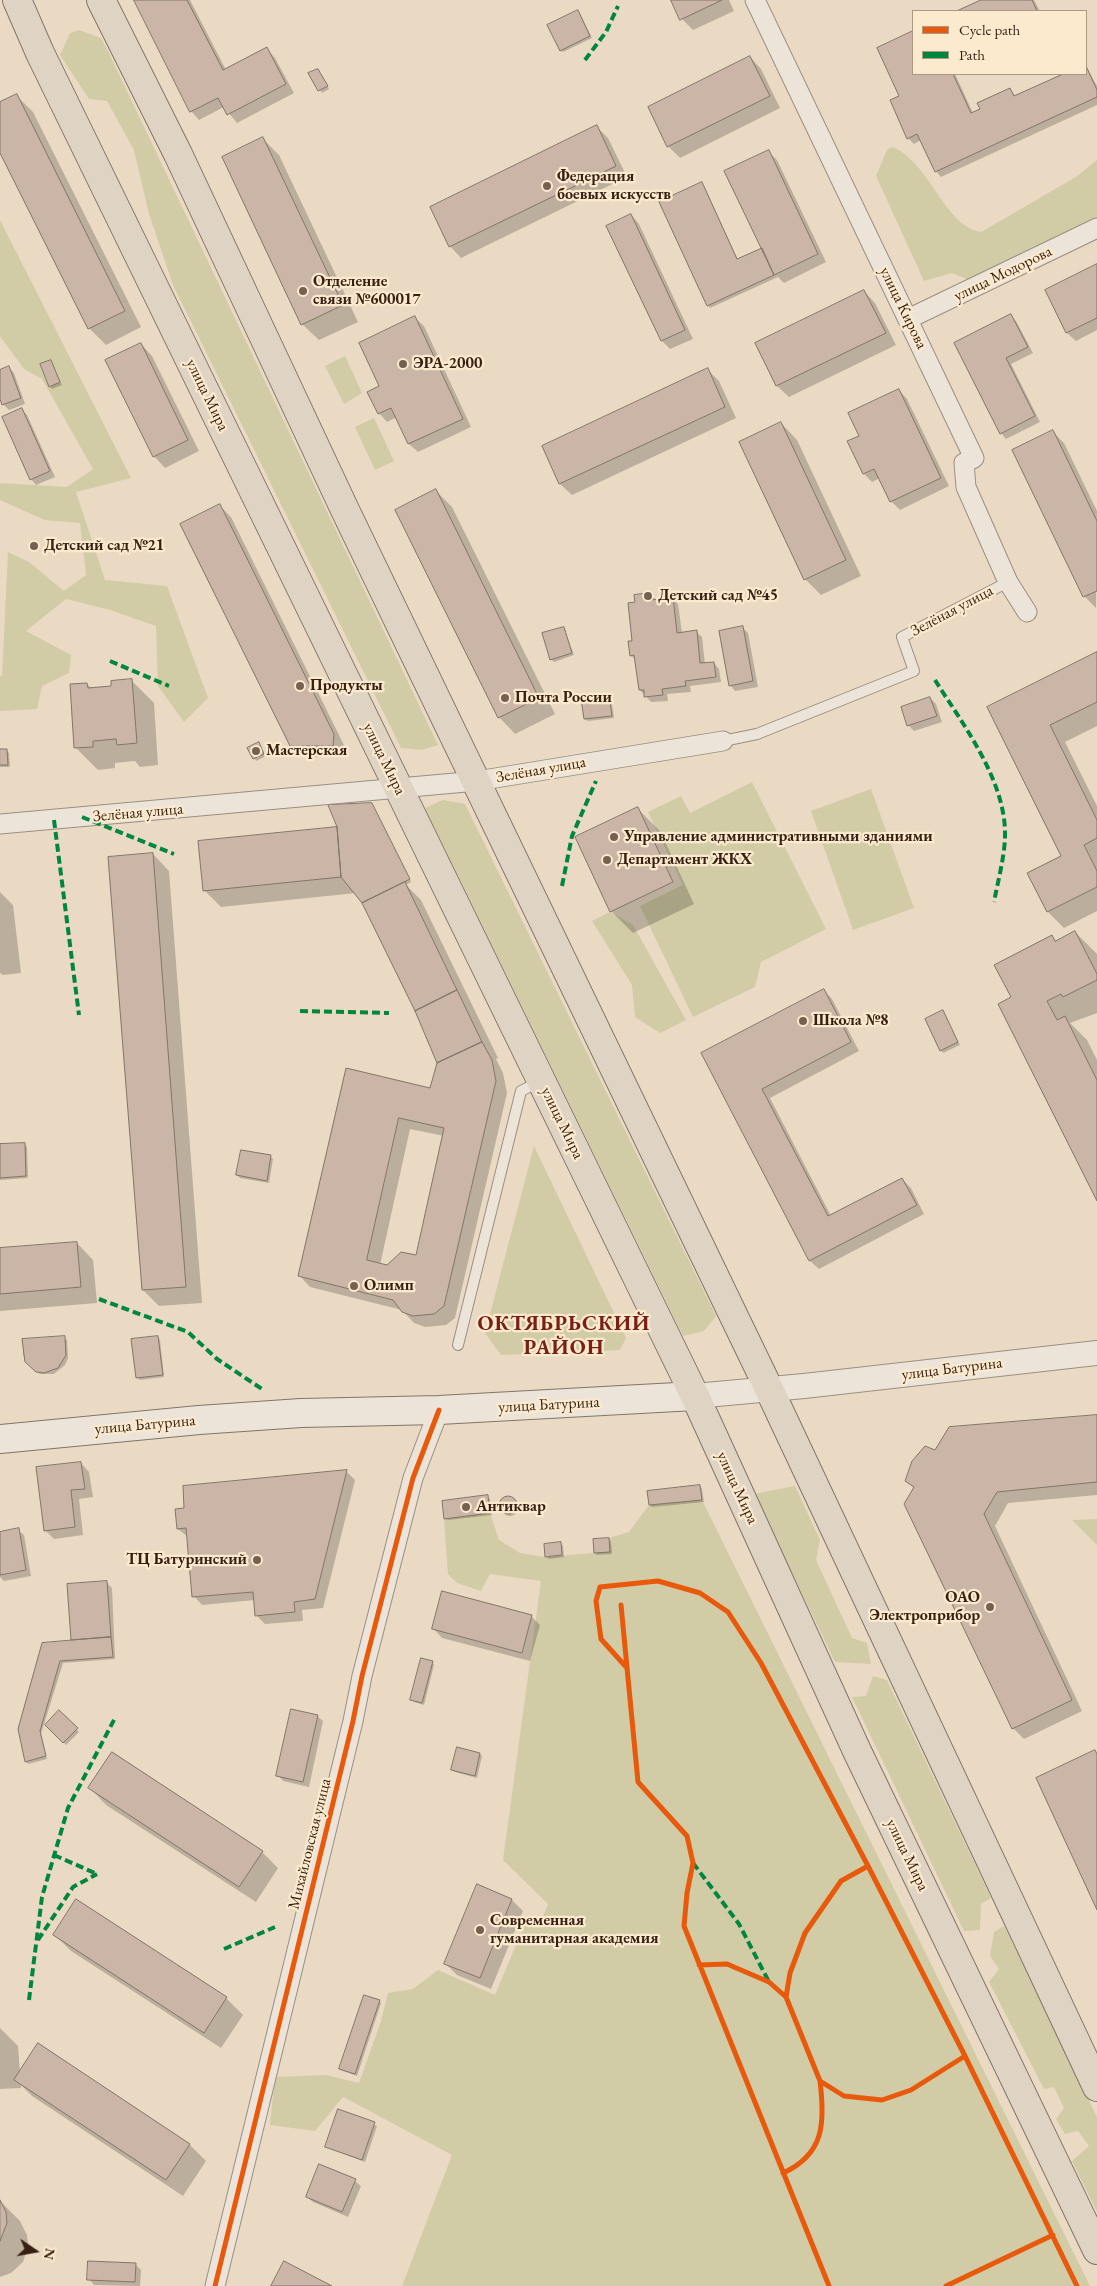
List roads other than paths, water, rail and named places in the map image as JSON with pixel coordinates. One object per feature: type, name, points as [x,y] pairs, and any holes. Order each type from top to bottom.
[{"type":"main road","name":"улица Мира","points":[[17,0],[45,62],[695,1396],[857,1751],[1097,2250]]},
{"type":"main road","points":[[101,0],[178,154],[330,477],[769,1390],[1097,2087]]},
{"type":"main road","name":"улица Батурина","points":[[0,1439],[199,1420],[301,1413],[438,1410],[695,1396]]},
{"type":"street","name":"улица Кирова","points":[[756,0],[974,458],[964,463],[966,487],[1008,582],[1027,612]]},
{"type":"street","name":"улица Модорова","points":[[908,319],[1097,228]]},
{"type":"street","name":"Зелёная улица","points":[[0,824],[477,781],[723,741]]},
{"type":"street","name":"улица Батурина","points":[[695,1396],[769,1390],[1097,1353]]},
{"type":"street","name":"Михайловская улица","points":[[215,2286],[412,1478],[438,1410]]},
{"type":"lane","name":"Зелёная улица","points":[[723,741],[757,734],[914,671],[902,637],[1008,582]]},
{"type":"lane","points":[[458,1345],[521,1091],[542,1081]]},
{"type":"place","name":"Федерация боевых искусств","points":[[547,186]]},
{"type":"place","name":"Отделение связи №600017","points":[[303,291]]},
{"type":"place","name":"ЭРА-2000","points":[[403,364]]},
{"type":"place","name":"Детский сад №21","points":[[34,546]]},
{"type":"place","name":"Детский сад №45","points":[[648,596]]},
{"type":"place","name":"Продукты","points":[[300,686]]},
{"type":"place","name":"Почта России","points":[[505,698]]},
{"type":"place","name":"Мастерская","points":[[256,751]]},
{"type":"place","name":"Управление административными зданиями","points":[[614,837]]},
{"type":"place","name":"Департамент ЖКХ","points":[[607,860]]},
{"type":"place","name":"Школа №8","points":[[803,1021]]},
{"type":"place","name":"Олимп","points":[[354,1286]]},
{"type":"place","name":"Антиквар","points":[[466,1507]]},
{"type":"place","name":"ТЦ Батуринский","points":[[257,1560]]},
{"type":"place","name":"ОАО Электроприбор","points":[[990,1607]]},
{"type":"place","name":"Современная гуманитарная академия","points":[[480,1930]]},
{"type":"district","name":"ОКТЯБРЬСКИЙ РАЙОН","points":[[564,1336]]}]
